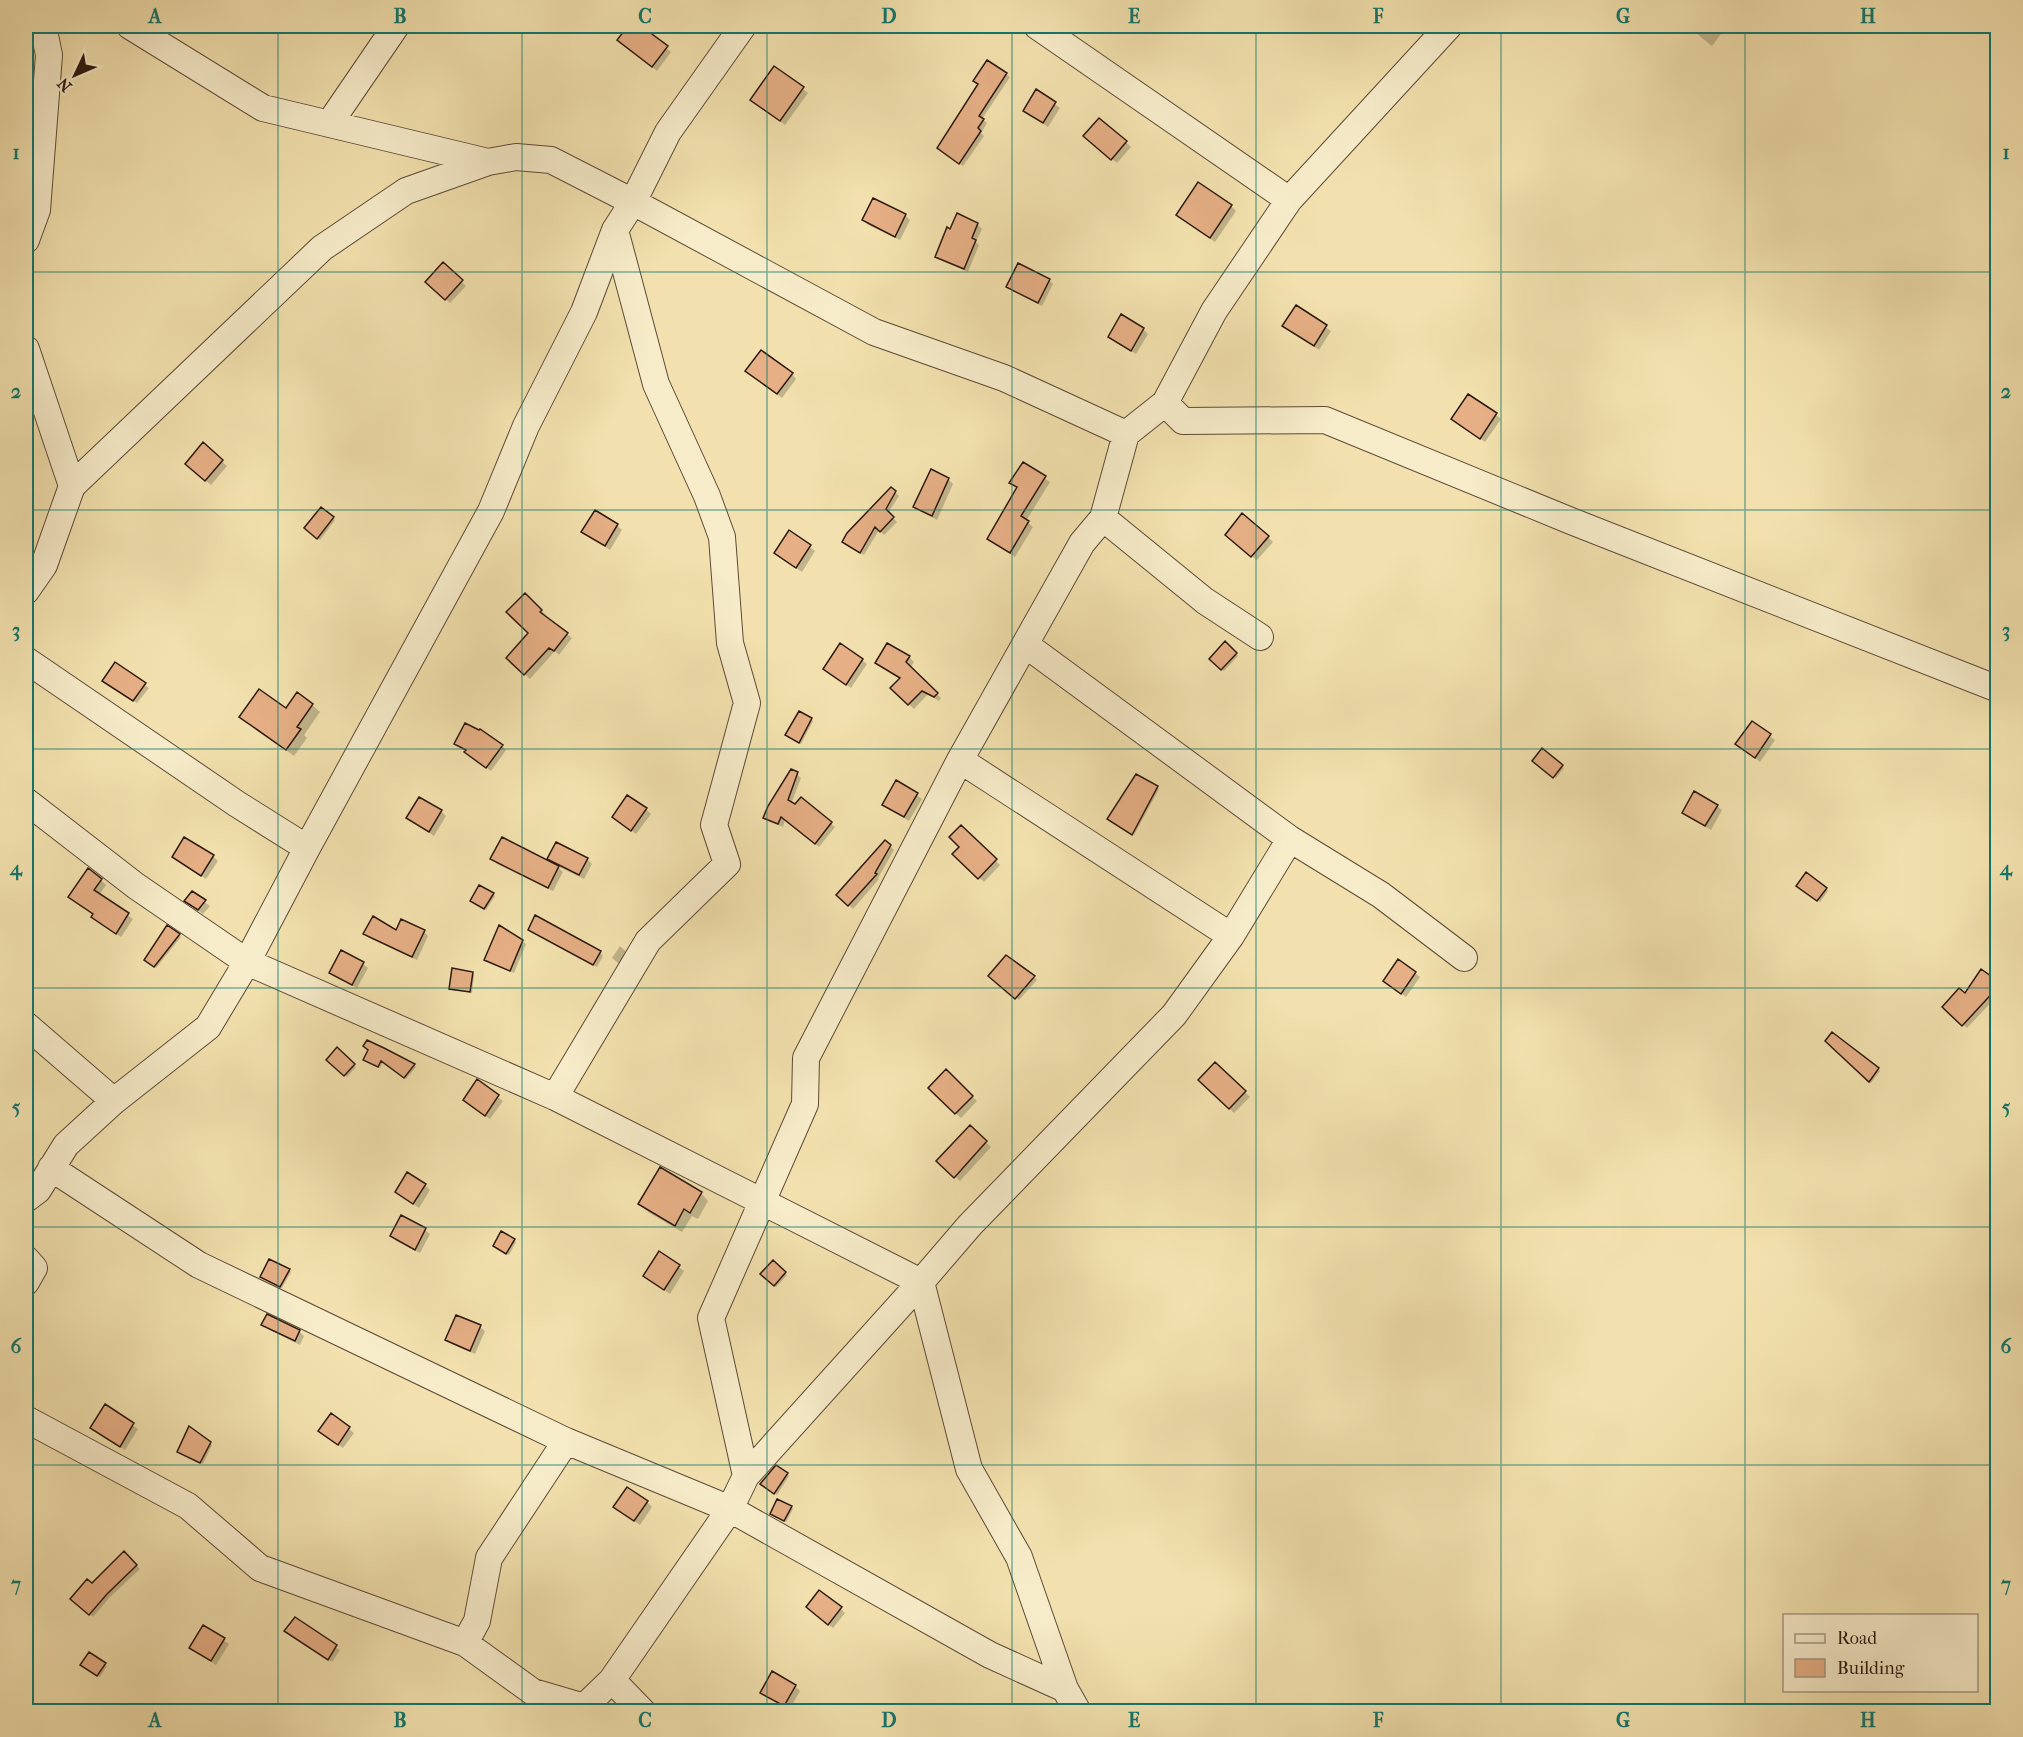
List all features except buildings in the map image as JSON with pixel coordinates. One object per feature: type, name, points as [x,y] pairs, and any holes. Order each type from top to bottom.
[{"type":"street","points":[[26,240],[36,210],[49,55],[44,26]]},
{"type":"street","points":[[130,26],[263,108],[488,162]]},
{"type":"street","points":[[328,124],[396,26]]},
{"type":"street","points":[[26,1199],[38,1190],[66,1145],[114,1101],[208,1027],[247,962],[491,510],[526,426],[584,312],[615,230],[633,202],[668,132],[743,26]]},
{"type":"street","points":[[1037,26],[1289,200]]},
{"type":"street","points":[[746,1476],[711,1318],[805,1104],[806,1058],[960,760],[1083,543],[1103,518],[1126,434],[1165,403],[1214,311],[1289,200],[1449,26]]},
{"type":"street","points":[[26,591],[44,565],[72,486],[322,248],[406,191],[488,162],[516,157],[550,160],[633,202],[874,332],[1004,378],[1126,434]]},
{"type":"street","points":[[555,1097],[648,941],[727,864],[714,825],[747,703],[730,643],[722,537],[707,496],[656,384],[615,230]]},
{"type":"street","points":[[26,349],[72,486]]},
{"type":"street","points":[[1165,403],[1183,421],[1325,420],[1570,521],[1998,689]]},
{"type":"street","points":[[1103,518],[1205,601],[1260,637]]},
{"type":"street","points":[[1026,645],[1290,839],[1381,895],[1464,958]]},
{"type":"street","points":[[26,660],[237,804],[307,848]]},
{"type":"street","points":[[960,760],[1230,936]]},
{"type":"street","points":[[26,801],[136,886],[247,962],[555,1097],[921,1282],[969,1469],[1019,1557],[1065,1689],[1078,1712]]},
{"type":"street","points":[[26,1419],[188,1506],[260,1568],[465,1643],[533,1692],[583,1709],[612,1680],[730,1509],[746,1476],[970,1225],[1174,1015],[1230,936],[1290,839]]},
{"type":"street","points":[[26,1025],[114,1101]]},
{"type":"street","points":[[51,1168],[199,1265],[566,1441],[730,1509],[990,1655],[1065,1689]]},
{"type":"street","points":[[26,1259],[34,1268],[26,1282]]},
{"type":"street","points":[[465,1643],[477,1622],[489,1558],[566,1441]]},
{"type":"street","points":[[612,1680],[642,1712]]}]
